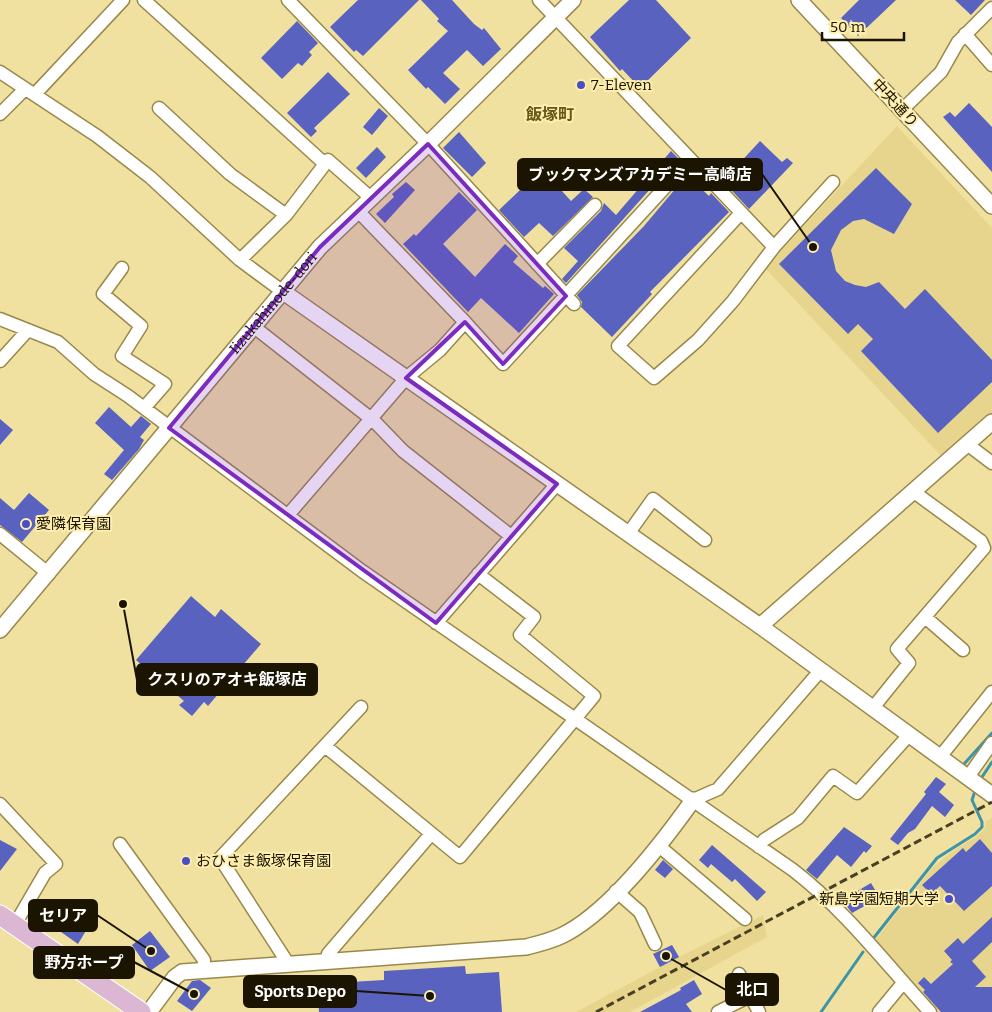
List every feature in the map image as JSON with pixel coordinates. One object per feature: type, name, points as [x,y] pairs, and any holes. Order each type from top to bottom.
[{"type":"main road","points":[[5,922],[141,1012]]},
{"type":"street","points":[[0,114],[30,91],[123,0]]},
{"type":"street","points":[[144,0],[325,164]]},
{"type":"street","points":[[288,0],[428,144],[570,300]]},
{"type":"street","points":[[539,0],[740,214],[774,247]]},
{"type":"street","name":"Iizukahinode-dori","points":[[0,630],[49,574],[320,247],[428,144],[572,0]]},
{"type":"street","name":"中央通り","points":[[799,0],[992,206]]},
{"type":"street","points":[[902,110],[941,72],[958,42],[992,8]]},
{"type":"street","points":[[965,34],[992,65]]},
{"type":"street","points":[[0,72],[97,136],[150,177],[240,260],[282,291],[760,626],[908,736],[979,785],[992,743]]},
{"type":"street","points":[[159,108],[230,174],[286,216]]},
{"type":"street","points":[[240,260],[286,216],[328,160],[371,198]]},
{"type":"street","points":[[358,211],[503,364],[570,300],[690,160]]},
{"type":"street","points":[[740,214],[618,346],[654,378],[698,340],[733,301],[774,247],[833,182]]},
{"type":"street","points":[[537,264],[595,205]]},
{"type":"street","points":[[122,268],[103,294],[141,326],[122,356],[165,384],[144,408]]},
{"type":"street","points":[[0,319],[58,342],[94,374],[144,408],[436,623],[693,800],[821,893],[930,1012]]},
{"type":"street","points":[[288,515],[406,378],[440,350],[465,322]]},
{"type":"street","points":[[254,327],[371,419],[403,451],[510,536]]},
{"type":"street","points":[[0,361],[28,330]]},
{"type":"street","points":[[760,626],[992,422]]},
{"type":"street","points":[[967,444],[992,463]]},
{"type":"street","points":[[436,623],[557,484]]},
{"type":"street","points":[[872,709],[909,663],[897,649],[984,548],[981,541],[914,492]]},
{"type":"street","points":[[628,534],[654,499],[705,540]]},
{"type":"street","points":[[0,534],[49,574]]},
{"type":"street","points":[[326,746],[460,857],[594,696],[520,635],[534,617],[478,574]]},
{"type":"street","points":[[925,617],[963,650]]},
{"type":"street","points":[[149,1012],[175,977],[182,972],[526,947],[562,936],[581,924],[660,846],[693,800],[718,789],[820,671]]},
{"type":"street","points":[[940,757],[992,692]]},
{"type":"street","points":[[289,965],[220,858],[361,707]]},
{"type":"street","points":[[759,847],[764,840],[798,818],[833,776],[857,793],[908,736]]},
{"type":"street","points":[[0,804],[56,864],[45,874],[5,922]]},
{"type":"street","points":[[328,962],[328,954],[431,834]]},
{"type":"street","points":[[120,844],[204,960],[204,970]]},
{"type":"street","points":[[660,846],[744,919]]},
{"type":"street","points":[[616,891],[640,912],[656,944]]},
{"type":"street","points":[[739,974],[759,1012]]},
{"type":"street","points":[[879,1012],[903,983]]},
{"type":"street","points":[[718,1012],[750,996]]},
{"type":"highlighted area","points":[[428,144],[566,296],[503,364],[465,322],[406,378],[557,484],[436,623],[169,428],[320,247]]},
{"type":"shaded area","points":[[897,126],[992,228],[992,413],[942,457],[765,268]]},
{"type":"shaded area","name":"新島学園短期大学","points":[[992,818],[992,1012],[937,1012],[873,943],[933,867],[956,849],[976,837],[985,829],[986,821]]},
{"type":"shaded area","points":[[763,915],[767,937],[630,1012],[576,1012],[660,967],[653,954],[672,945],[679,957]]},
{"type":"building","points":[[358,0],[419,0],[363,56],[356,50],[354,52],[330,27]]},
{"type":"building","points":[[421,0],[452,0],[474,24],[482,30],[484,28],[501,49],[483,66],[467,50],[443,73],[460,89],[445,104],[428,87],[426,89],[408,70],[448,31],[437,21],[439,19]]},
{"type":"building","points":[[629,0],[656,0],[691,38],[640,88],[622,69],[620,71],[590,37]]},
{"type":"building","points":[[859,0],[896,0],[858,36],[841,18]]},
{"type":"building","points":[[955,0],[985,0],[971,15]]},
{"type":"building","points":[[297,21],[318,43],[309,52],[312,55],[302,66],[298,63],[282,79],[261,58]]},
{"type":"building","points":[[328,72],[350,94],[314,128],[317,131],[311,137],[287,113]]},
{"type":"building","points":[[969,103],[992,127],[992,172],[943,117],[950,112],[955,117]]},
{"type":"building","points":[[379,108],[388,116],[372,135],[363,127]]},
{"type":"building","points":[[459,132],[486,163],[472,177],[443,148]]},
{"type":"building","points":[[760,141],[782,162],[787,158],[793,163],[749,209],[723,181]]},
{"type":"building","points":[[377,147],[386,157],[366,178],[356,168]]},
{"type":"building","points":[[671,151],[678,158],[566,283],[562,279],[578,261],[564,248],[601,211],[604,203],[616,215]]},
{"type":"building","points":[[876,168],[912,204],[894,234],[864,219],[853,221],[841,230],[831,250],[836,271],[845,281],[855,285],[866,287],[879,282],[905,309],[925,289],[992,360],[992,382],[938,433],[861,351],[873,339],[858,324],[848,334],[779,264]]},
{"type":"building","points":[[542,169],[571,201],[584,189],[593,197],[553,236],[539,223],[524,237],[499,210]]},
{"type":"building","points":[[687,175],[709,196],[711,193],[729,212],[650,292],[652,294],[612,337],[581,307],[582,302],[577,295],[644,226]]},
{"type":"building","points":[[406,182],[415,190],[385,223],[376,214],[394,197],[392,194]]},
{"type":"building","points":[[459,192],[477,210],[443,244],[475,277],[505,244],[518,256],[513,262],[543,288],[545,286],[554,294],[519,333],[481,298],[468,312],[403,244],[414,234],[416,236]]},
{"type":"building","points":[[109,407],[131,427],[141,416],[151,424],[140,437],[144,440],[139,449],[112,480],[104,474],[124,450],[95,423]]},
{"type":"building","points":[[0,419],[13,430],[0,445]]},
{"type":"building","points":[[29,493],[49,510],[22,542],[0,525],[0,498],[14,510]]},
{"type":"building","points":[[191,596],[215,617],[221,609],[261,644],[208,706],[204,702],[192,716],[179,705],[184,701],[136,660]]},
{"type":"building","points":[[936,777],[946,784],[939,792],[954,805],[945,817],[932,806],[915,829],[908,833],[898,845],[890,839],[926,794],[924,792]]},
{"type":"building","points":[[844,827],[872,846],[866,853],[864,851],[851,867],[837,855],[817,879],[806,870]]},
{"type":"building","points":[[980,839],[992,853],[992,886],[964,911],[940,886],[931,894],[922,885],[963,848],[966,852]]},
{"type":"building","points":[[0,840],[17,849],[0,871]]},
{"type":"building","points":[[712,845],[766,892],[757,901],[735,879],[732,882],[711,864],[708,868],[699,860]]},
{"type":"building","points":[[663,860],[673,869],[665,878],[655,870]]},
{"type":"building","points":[[871,883],[881,900],[872,906],[870,903],[852,913],[842,900]]},
{"type":"building","points":[[69,903],[93,919],[78,944],[54,927]]},
{"type":"building","points":[[992,917],[992,942],[972,961],[986,977],[975,987],[992,987],[992,1012],[941,1012],[923,992],[925,990],[918,983],[924,977],[931,984],[953,964],[944,951],[958,938],[963,944]]},
{"type":"building","points":[[150,931],[170,957],[150,971],[132,945]]},
{"type":"building","points":[[672,945],[679,957],[660,967],[653,954]]},
{"type":"building","points":[[465,966],[466,974],[499,972],[502,1012],[319,1012],[317,984],[384,980],[384,971]]},
{"type":"building","points":[[200,980],[211,988],[192,1011],[177,1001],[192,981]]},
{"type":"building","points":[[694,980],[702,994],[686,1004],[692,1012],[640,1012],[681,990],[680,988]]},
{"type":"waterway","points":[[964,764],[992,733]]},
{"type":"waterway","points":[[980,780],[992,762]]},
{"type":"waterway","points":[[872,940],[937,858],[975,834],[982,827],[982,822],[972,800],[976,788]]},
{"type":"waterway","points":[[821,1012],[863,952]]},
{"type":"railway","points":[[596,1012],[992,802]]},
{"type":"place","name":"7-Eleven","points":[[581,85]]},
{"type":"place","name":"ブックマンズアカデミー高崎店","points":[[813,247]]},
{"type":"place","name":"愛隣保育園","points":[[26,524]]},
{"type":"place","name":"クスリのアオキ飯塚店","points":[[123,604]]},
{"type":"place","name":"おひさま飯塚保育園","points":[[186,861]]},
{"type":"place","name":"新島学園短期大学","points":[[949,899]]},
{"type":"place","name":"セリア","points":[[151,951]]},
{"type":"place","name":"北口","points":[[666,956]]},
{"type":"place","name":"野方ホープ","points":[[194,994]]},
{"type":"place","name":"Sports Depo","points":[[430,996]]},
{"type":"district","name":"飯塚町","points":[[550,114]]}]
